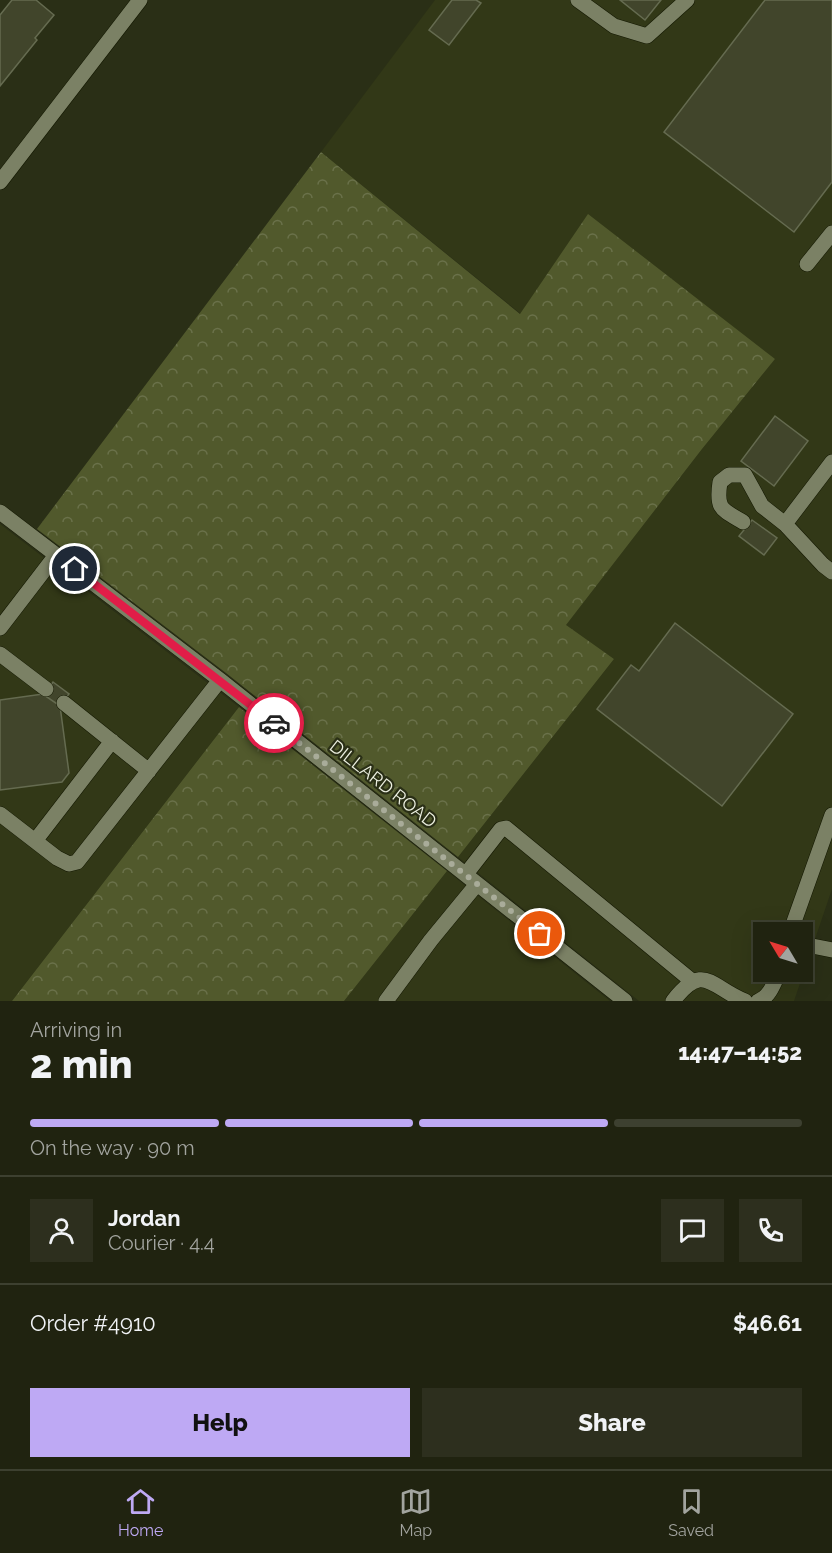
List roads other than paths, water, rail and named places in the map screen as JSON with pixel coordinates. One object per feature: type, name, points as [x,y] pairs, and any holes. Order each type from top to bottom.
[{"type":"street","points":[[0,182],[140,0]]},
{"type":"street","points":[[578,0],[614,26],[647,36],[687,0]]},
{"type":"street","points":[[807,264],[832,233]]},
{"type":"street","points":[[785,524],[832,462]]},
{"type":"street","points":[[743,522],[721,509],[717,500],[720,482],[729,475],[745,475],[762,506],[785,524],[831,568]]},
{"type":"street","name":"DILLARD ROAD","points":[[0,512],[220,680],[625,1001]]},
{"type":"street","points":[[0,628],[56,555]]},
{"type":"street","points":[[0,654],[46,689]]},
{"type":"street","points":[[0,813],[57,858],[69,864],[77,862],[220,680]]},
{"type":"street","points":[[64,703],[149,771]]},
{"type":"street","points":[[35,841],[112,741]]},
{"type":"street","points":[[794,922],[832,815]]},
{"type":"street","points":[[386,1001],[431,940],[501,829],[506,828],[692,981]]},
{"type":"street","points":[[813,946],[832,950]]},
{"type":"street","points":[[673,1001],[685,986],[692,981],[702,979],[716,984],[745,1001]]},
{"type":"street","points":[[758,1001],[770,991],[774,982]]}]
